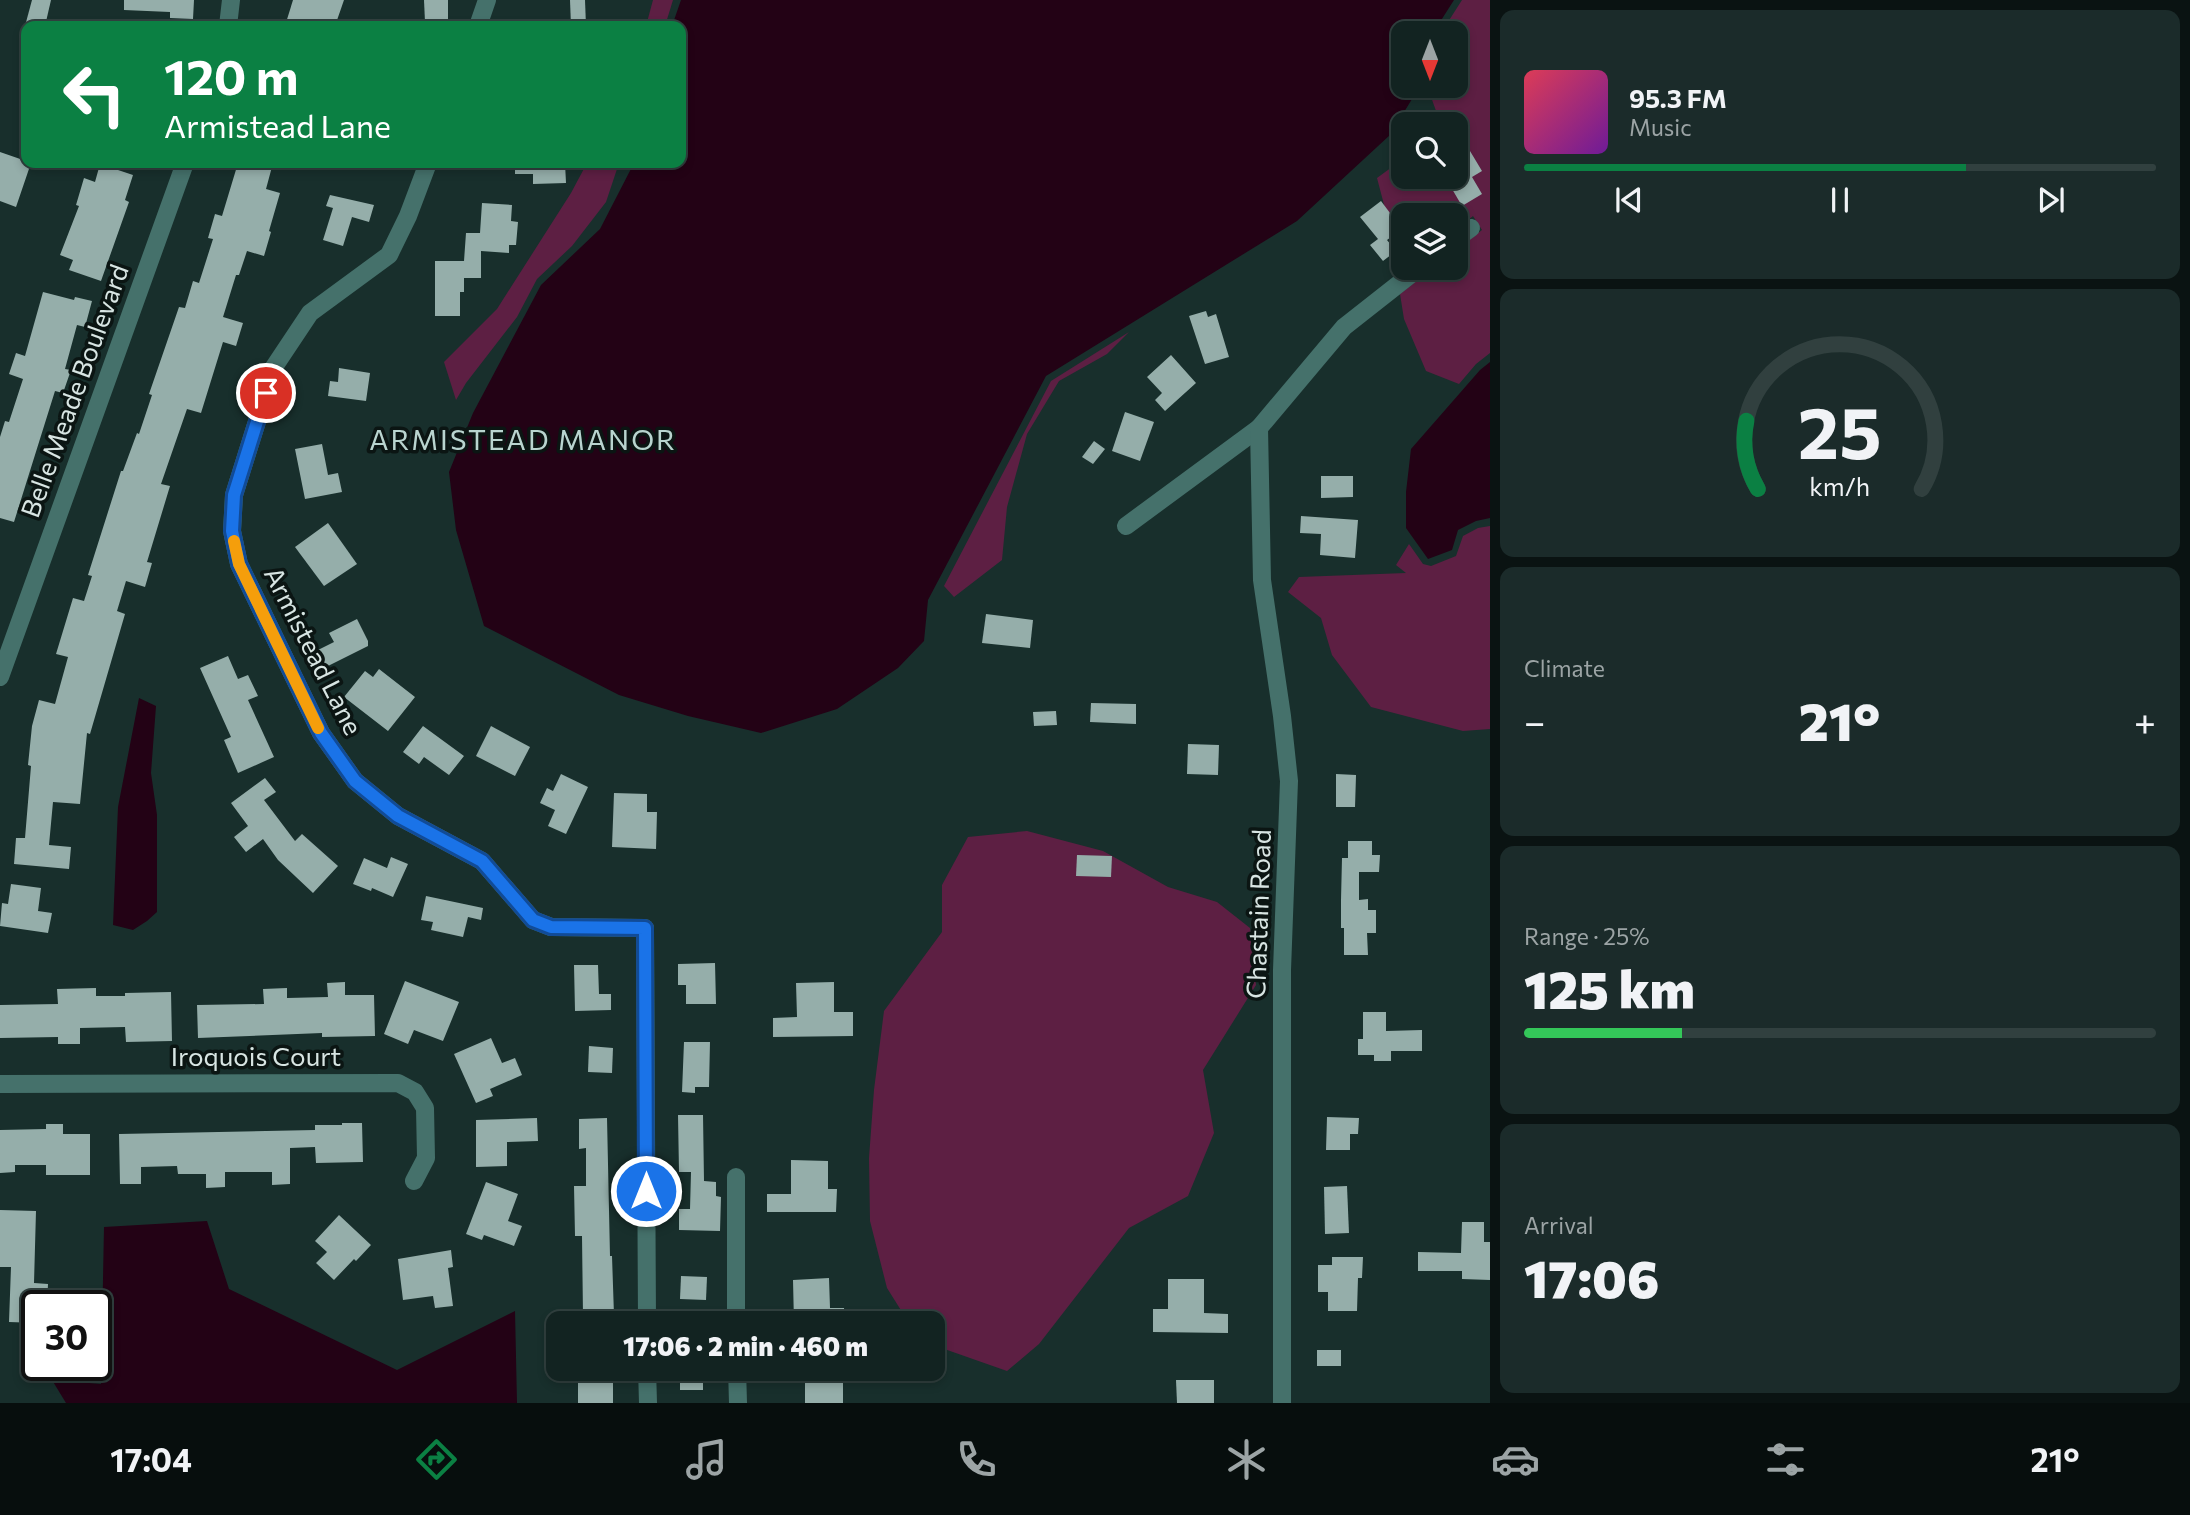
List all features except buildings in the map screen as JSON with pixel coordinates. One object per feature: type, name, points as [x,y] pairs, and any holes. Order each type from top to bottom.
[{"type":"street","points":[[229,21],[231,0]]},
{"type":"street","points":[[480,21],[487,0]]},
{"type":"street","name":"Belle Meade Boulevard","points":[[0,677],[183,168]]},
{"type":"street","name":"Armistead Lane","points":[[426,168],[408,216],[389,255],[310,313],[274,367],[234,495],[232,531],[239,564],[321,733],[355,781],[398,816],[482,861],[533,920],[551,927],[645,928],[647,1311]]},
{"type":"street","points":[[1126,526],[1259,428],[1343,327],[1404,280]]},
{"type":"street","name":"Chastain Road","points":[[1259,428],[1262,580],[1289,781],[1282,971],[1282,1403]]},
{"type":"street","name":"Iroquois Court","points":[[0,1084],[398,1083],[415,1092],[425,1108],[426,1158],[414,1181]]},
{"type":"street","points":[[736,1177],[736,1311]]},
{"type":"street","points":[[647,1381],[648,1403]]},
{"type":"street","points":[[737,1381],[738,1403]]},
{"type":"shaded area","points":[[653,0],[673,0],[667,21],[647,21]]},
{"type":"shaded area","points":[[681,0],[1454,0],[1441,21],[1391,21],[1391,98],[1413,98],[1404,112],[1391,112],[1390,135],[1297,221],[1046,376],[928,600],[924,641],[898,668],[837,709],[761,733],[688,716],[619,695],[484,626],[456,530],[449,472],[473,413],[541,285],[600,229],[631,168],[686,168],[686,21],[674,21]]},
{"type":"shaded area","points":[[1462,0],[1490,0],[1490,353],[1476,364],[1459,384],[1426,371],[1404,319],[1400,294],[1418,280],[1468,280],[1468,241],[1482,230],[1473,216],[1468,220],[1468,203],[1391,203],[1391,231],[1377,178],[1391,168],[1391,189],[1468,189],[1468,112],[1436,112],[1431,98],[1468,98],[1468,21],[1449,21]]},
{"type":"shaded area","points":[[584,168],[617,168],[606,202],[572,246],[537,279],[517,317],[456,400],[444,362],[497,309]]},
{"type":"shaded area","points":[[1129,332],[1107,354],[1059,381],[1027,434],[1007,507],[1002,560],[954,597],[944,586],[1051,381]]},
{"type":"shaded area","points":[[1490,362],[1490,518],[1476,521],[1458,530],[1452,550],[1428,559],[1406,528],[1406,492],[1411,449]]},
{"type":"shaded area","points":[[1490,526],[1490,729],[1463,731],[1371,707],[1332,655],[1321,618],[1288,592],[1299,577],[1406,573],[1396,565],[1409,544],[1423,564],[1431,566],[1456,556],[1463,536],[1478,528]]},
{"type":"shaded area","points":[[139,698],[156,706],[151,773],[157,815],[157,912],[133,930],[113,925],[118,807]]},
{"type":"shaded area","points":[[1027,831],[1103,851],[1168,887],[1217,902],[1250,928],[1256,985],[1203,1070],[1214,1133],[1188,1196],[1129,1228],[1039,1344],[1007,1371],[945,1349],[945,1311],[901,1311],[887,1288],[870,1221],[869,1158],[884,1011],[942,932],[942,885],[968,837]]},
{"type":"shaded area","points":[[207,1221],[229,1289],[397,1370],[515,1311],[517,1403],[66,1403],[53,1381],[101,1384],[101,1381],[112,1381],[112,1290],[103,1290],[104,1227]]},
{"type":"slow traffic","points":[[234,541],[239,564],[318,728]]},
{"type":"district","name":"ARMISTEAD MANOR","points":[[523,440]]},
{"type":"route","points":[[266,393],[234,495],[232,531],[239,564],[321,733],[355,781],[398,816],[482,861],[533,920],[551,927],[645,928],[646,1191]]}]
